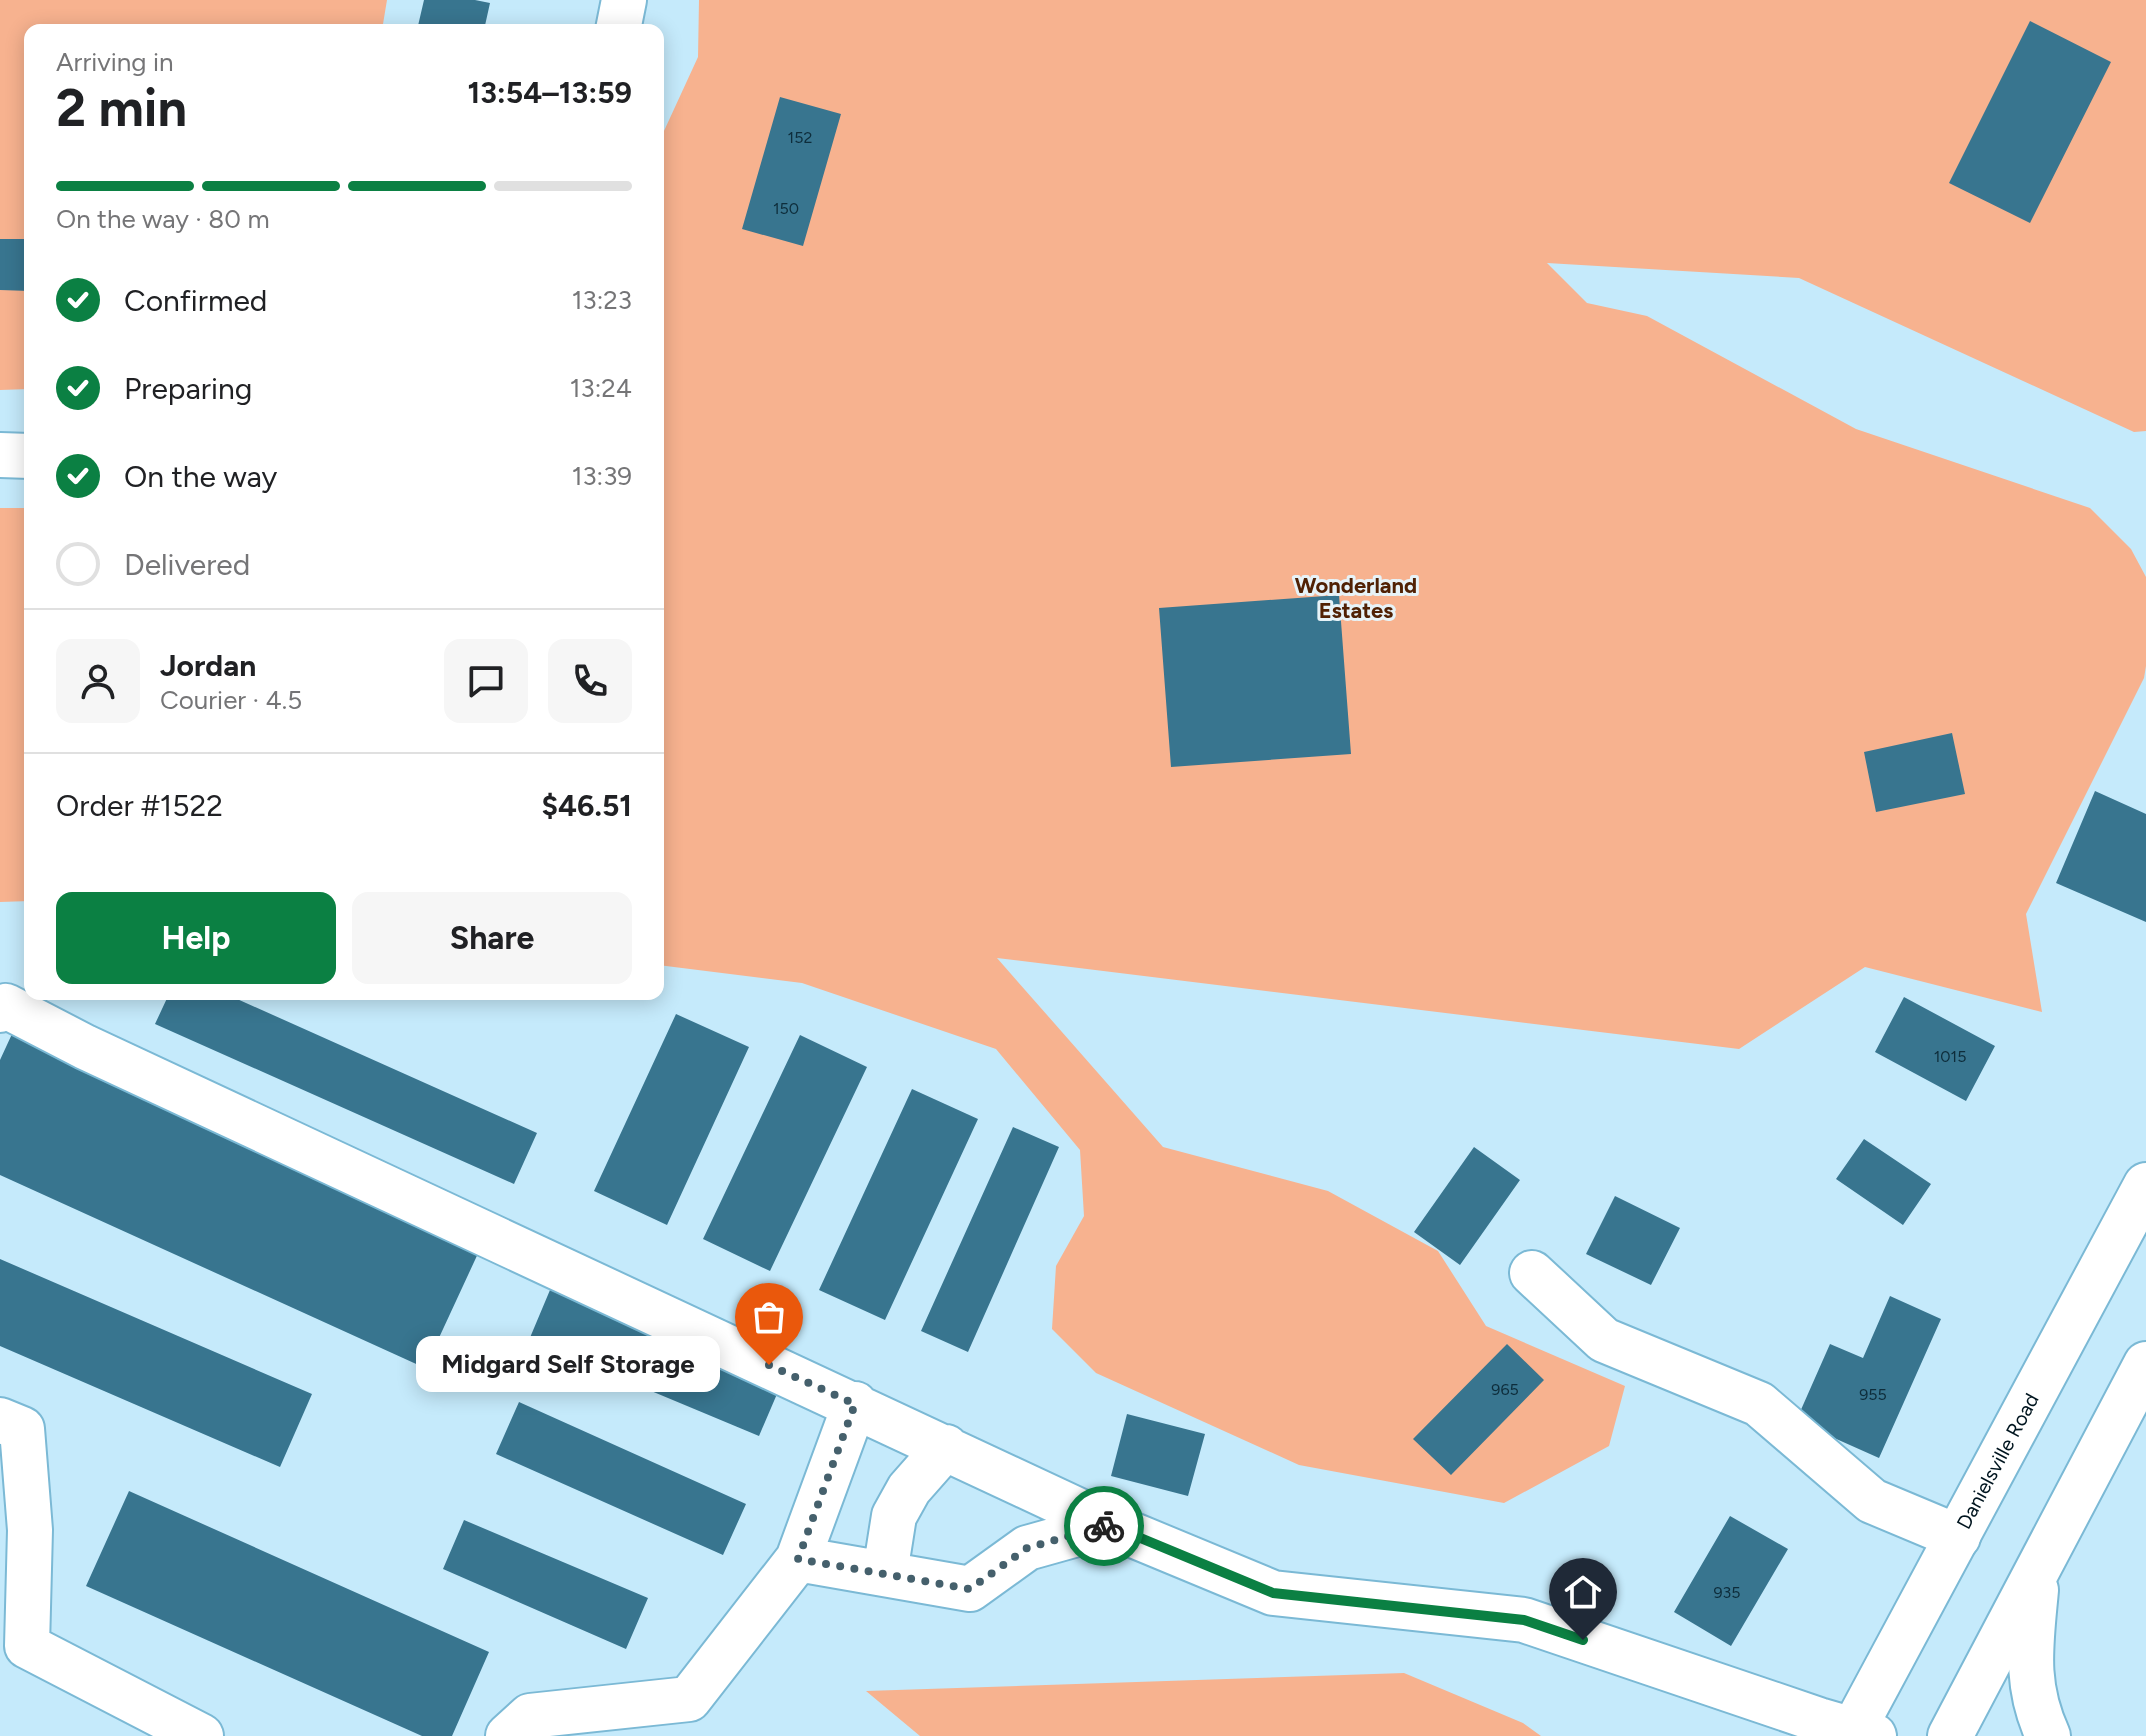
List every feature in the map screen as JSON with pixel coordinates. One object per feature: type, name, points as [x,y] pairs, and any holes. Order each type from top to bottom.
[{"type":"main road","points":[[619,24],[624,0]]},
{"type":"main road","points":[[0,455],[24,456]]},
{"type":"main road","points":[[0,1010],[6,1006],[85,1047],[1109,1525],[1273,1593],[1524,1620],[1859,1734]]},
{"type":"main road","name":"Danielsville Road","points":[[1859,1734],[1958,1537],[2146,1185]]},
{"type":"main road","points":[[1532,1273],[1604,1340],[1759,1404],[1872,1501],[1958,1537]]},
{"type":"main road","points":[[1950,1736],[2146,1364]]},
{"type":"main road","points":[[508,1736],[530,1716],[689,1699],[798,1559],[855,1404]]},
{"type":"main road","points":[[0,1420],[22,1429],[30,1530],[27,1646],[201,1736]]},
{"type":"main road","points":[[885,1573],[894,1516],[909,1489],[946,1447]]},
{"type":"main road","points":[[798,1559],[970,1589],[1027,1548],[1109,1525]]},
{"type":"main road","points":[[2038,1569],[2030,1651],[2032,1688],[2039,1717],[2048,1736]]},
{"type":"shaded area","points":[[0,0],[387,0],[383,24],[24,24],[24,389],[0,390]]},
{"type":"shaded area","points":[[699,0],[2146,0],[2146,431],[2134,432],[1799,278],[1547,263],[1587,303],[1647,316],[1856,429],[2090,508],[2131,549],[2146,577],[2144,678],[2026,914],[2042,1012],[1865,967],[1739,1049],[997,958],[1163,1147],[1328,1191],[1438,1251],[1486,1326],[1625,1386],[1609,1446],[1504,1503],[1299,1465],[1096,1373],[1052,1329],[1056,1266],[1084,1216],[1080,1150],[996,1049],[802,983],[664,966],[664,131],[698,57]]},
{"type":"shaded area","points":[[0,508],[24,508],[24,901],[0,902]]},
{"type":"shaded area","points":[[1404,1673],[1523,1723],[1541,1736],[920,1736],[866,1691]]},
{"type":"building","points":[[424,0],[490,3],[485,24],[418,24]]},
{"type":"building","points":[[2030,21],[2111,62],[2030,223],[1949,183]]},
{"type":"building","points":[[780,97],[841,114],[803,246],[742,229]]},
{"type":"building","points":[[0,239],[24,239],[24,291],[0,290]]},
{"type":"building","points":[[1339,595],[1351,754],[1171,767],[1159,608]]},
{"type":"building","points":[[1952,733],[1965,794],[1876,812],[1864,752]]},
{"type":"building","points":[[2095,791],[2146,814],[2146,922],[2056,883]]},
{"type":"building","points":[[1904,997],[1995,1046],[1966,1101],[1875,1052]]},
{"type":"building","points":[[166,1000],[239,1000],[537,1133],[514,1184],[155,1024]]},
{"type":"building","points":[[676,1014],[749,1047],[667,1225],[594,1191]]},
{"type":"building","points":[[12,1034],[481,1247],[425,1368],[0,1175],[0,1060]]},
{"type":"building","points":[[800,1035],[867,1067],[770,1271],[703,1239]]},
{"type":"building","points":[[912,1089],[978,1119],[885,1320],[819,1290]]},
{"type":"building","points":[[1013,1127],[1059,1147],[968,1352],[921,1331]]},
{"type":"building","points":[[1864,1139],[1931,1184],[1903,1225],[1836,1179]]},
{"type":"building","points":[[1474,1147],[1520,1180],[1460,1265],[1414,1232]]},
{"type":"building","points":[[1615,1196],[1680,1228],[1651,1285],[1586,1254]]},
{"type":"building","points":[[0,1259],[312,1394],[280,1467],[0,1346]]},
{"type":"building","points":[[550,1290],[780,1387],[759,1436],[529,1340]]},
{"type":"building","points":[[1890,1296],[1941,1319],[1879,1458],[1796,1421],[1830,1344],[1863,1358]]},
{"type":"building","points":[[1507,1344],[1544,1380],[1451,1475],[1413,1439]]},
{"type":"building","points":[[519,1402],[746,1504],[723,1555],[496,1454]]},
{"type":"building","points":[[1127,1414],[1205,1434],[1188,1496],[1111,1476]]},
{"type":"building","points":[[129,1491],[489,1652],[452,1736],[422,1736],[86,1586]]},
{"type":"building","points":[[1730,1516],[1788,1549],[1731,1646],[1674,1612]]},
{"type":"building","points":[[464,1520],[648,1598],[626,1649],[443,1569]]},
{"type":"way so far","points":[[769,1365],[855,1404],[798,1559],[970,1589],[1027,1548],[1104,1526]]},
{"type":"place","name":"Midgard Self Storage","points":[[769,1365]]},
{"type":"district","name":"Wonderland Estates","points":[[1356,598]]},
{"type":"route","points":[[1104,1526],[1109,1525],[1273,1593],[1524,1620],[1583,1640]]}]
